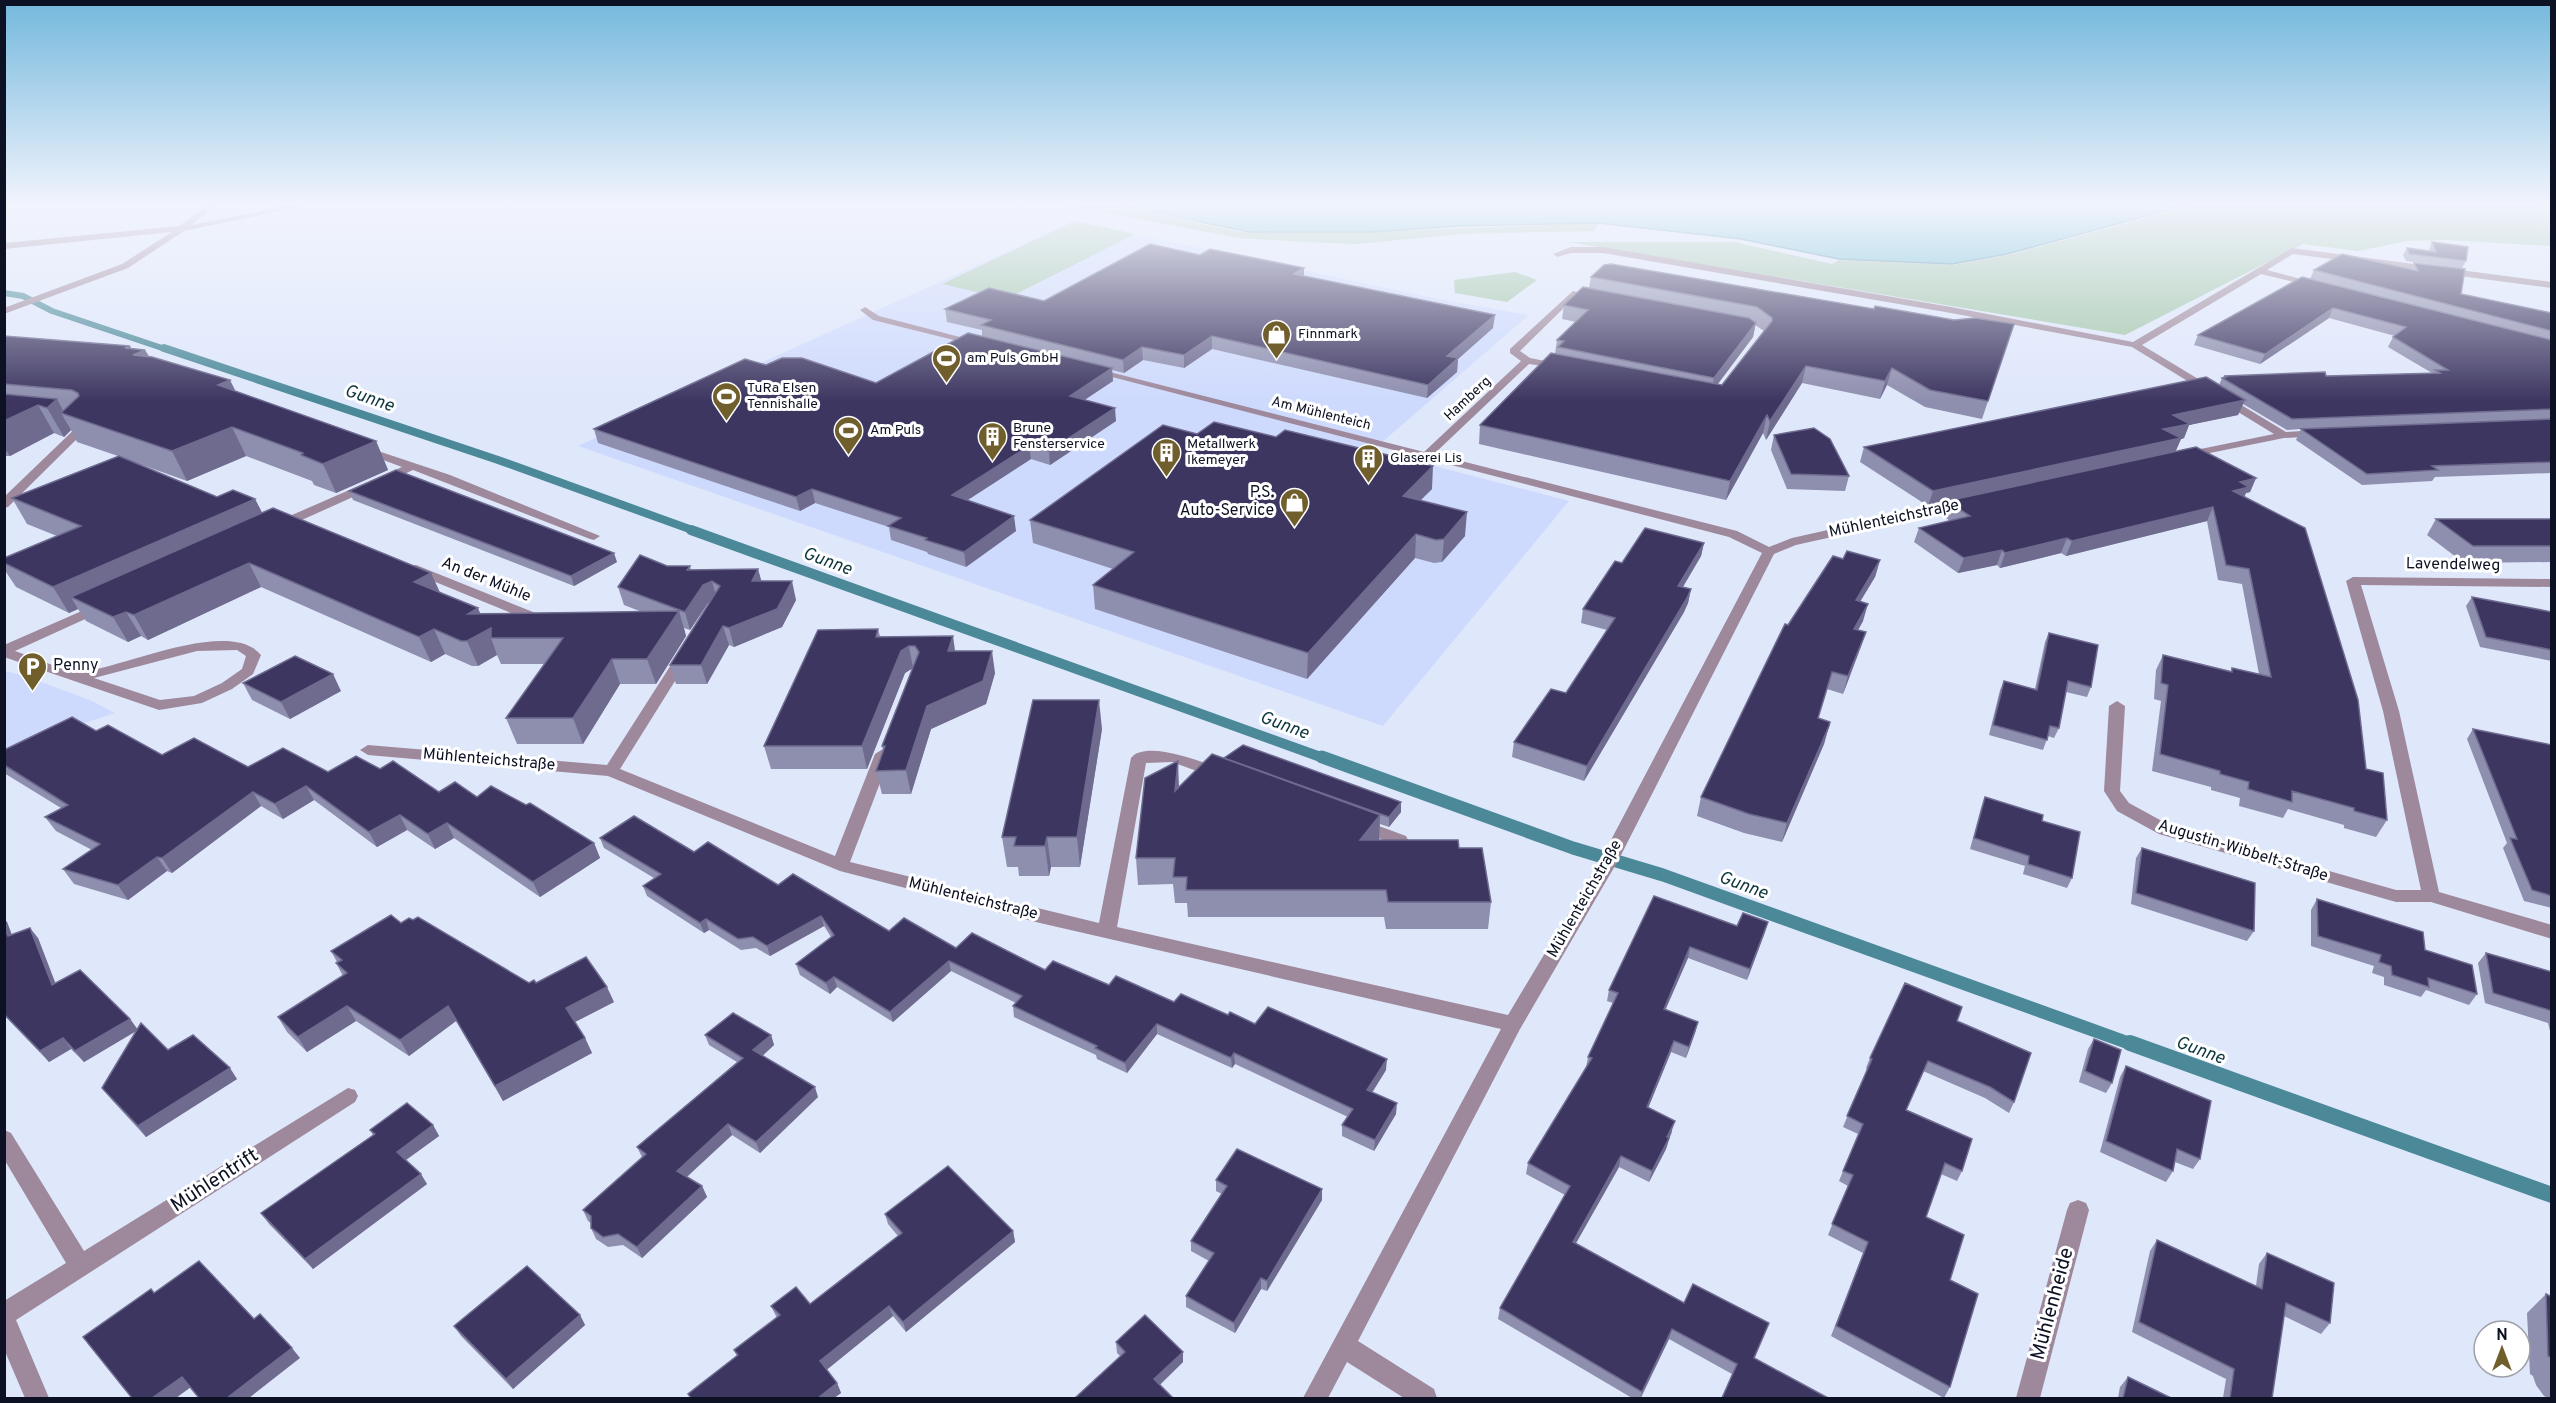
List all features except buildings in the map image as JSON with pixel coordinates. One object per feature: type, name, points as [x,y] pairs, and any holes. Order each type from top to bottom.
[{"type":"street","points":[[8,309],[113,270]]},
{"type":"street","points":[[1722,270],[2135,345],[2284,435]]},
{"type":"street","points":[[2446,270],[2552,285]]},
{"type":"street","points":[[2135,345],[2261,271],[2326,288]]},
{"type":"street","points":[[1574,370],[1527,361],[1514,351],[1573,294],[1606,300]]},
{"type":"street","points":[[865,310],[876,318],[993,346]]},
{"type":"street","name":"Hamberg","points":[[1426,456],[1527,361]]},
{"type":"street","name":"Am Mühlenteich","points":[[1079,367],[1733,534],[1769,552]]},
{"type":"street","points":[[4,504],[10,494],[87,423],[75,422]]},
{"type":"street","points":[[2174,458],[2284,435],[2330,433]]},
{"type":"street","points":[[348,444],[594,536]]},
{"type":"street","points":[[272,529],[411,467]]},
{"type":"street","name":"Mühlenteichstraße","points":[[1315,1398],[1513,1024],[1603,870],[1769,552],[1792,542],[1975,501]]},
{"type":"street","points":[[294,519],[315,528]]},
{"type":"street","name":"An der Mühle","points":[[402,564],[533,617]]},
{"type":"street","name":"Lavendelweg","points":[[2431,896],[2391,711],[2354,580],[2552,582]]},
{"type":"street","points":[[4,652],[112,602]]},
{"type":"street","points":[[611,771],[692,644]]},
{"type":"street","points":[[4,652],[159,705],[197,700],[227,686],[248,671],[254,655],[240,646],[197,647],[79,677]]},
{"type":"street","name":"Augustin-Wibbelt-Straße","points":[[2116,706],[2112,791],[2123,807],[2165,830],[2396,896],[2431,896],[2552,932]]},
{"type":"street","points":[[840,865],[889,738]]},
{"type":"street","name":"Mühlenteichstraße","points":[[368,750],[611,771],[840,865],[1107,930],[1513,1024]]},
{"type":"street","points":[[1107,930],[1139,758],[1174,757],[1228,777]]},
{"type":"street","points":[[1346,820],[1400,840]]},
{"type":"street","name":"Mühlentrift","points":[[37,1398],[4,1317],[348,1096]]},
{"type":"street","points":[[4,1139],[81,1267]]},
{"type":"street","name":"Mühlenheide","points":[[2028,1398],[2078,1210]]},
{"type":"street","points":[[1344,1346],[1425,1398]]},
{"type":"shaded area","points":[[965,270],[1305,270],[1433,298],[1529,315],[1373,450],[1569,501],[1383,726],[578,446]]},
{"type":"shaded area","name":"Penny","points":[[5,671],[90,700],[115,713],[5,749]]},
{"type":"green space","points":[[971,270],[1063,270],[1006,299],[942,284]]},
{"type":"green space","points":[[1739,270],[2251,270],[2125,335]]},
{"type":"green space","points":[[1515,272],[1537,280],[1507,302],[1455,293],[1454,280]]},
{"type":"waterway","name":"Gunne","points":[[4,293],[23,296],[52,311],[168,350]]},
{"type":"waterway","name":"Gunne","points":[[164,348],[498,460],[695,531]]},
{"type":"waterway","name":"Gunne","points":[[691,530],[1326,759]]},
{"type":"waterway","name":"Gunne","points":[[1322,757],[1573,848],[1663,875],[2134,1045]]},
{"type":"waterway","name":"Gunne","points":[[2130,1043],[2552,1195]]},
{"type":"place","name":"Finnmark","points":[[1277,360]]},
{"type":"place","name":"am Puls GmbH","points":[[946,384]]},
{"type":"place","name":"TuRa Elsen Tennishalle","points":[[726,422]]},
{"type":"place","name":"Am Puls","points":[[849,456]]},
{"type":"place","name":"Brune Fensterservice","points":[[992,462]]},
{"type":"place","name":"Metallwerk Ikemeyer","points":[[1166,478]]},
{"type":"place","name":"Glaserei Lis","points":[[1369,484]]},
{"type":"place","name":"P.S. Auto-Service","points":[[1295,528]]},
{"type":"place","name":"Penny","points":[[32,692]]}]
